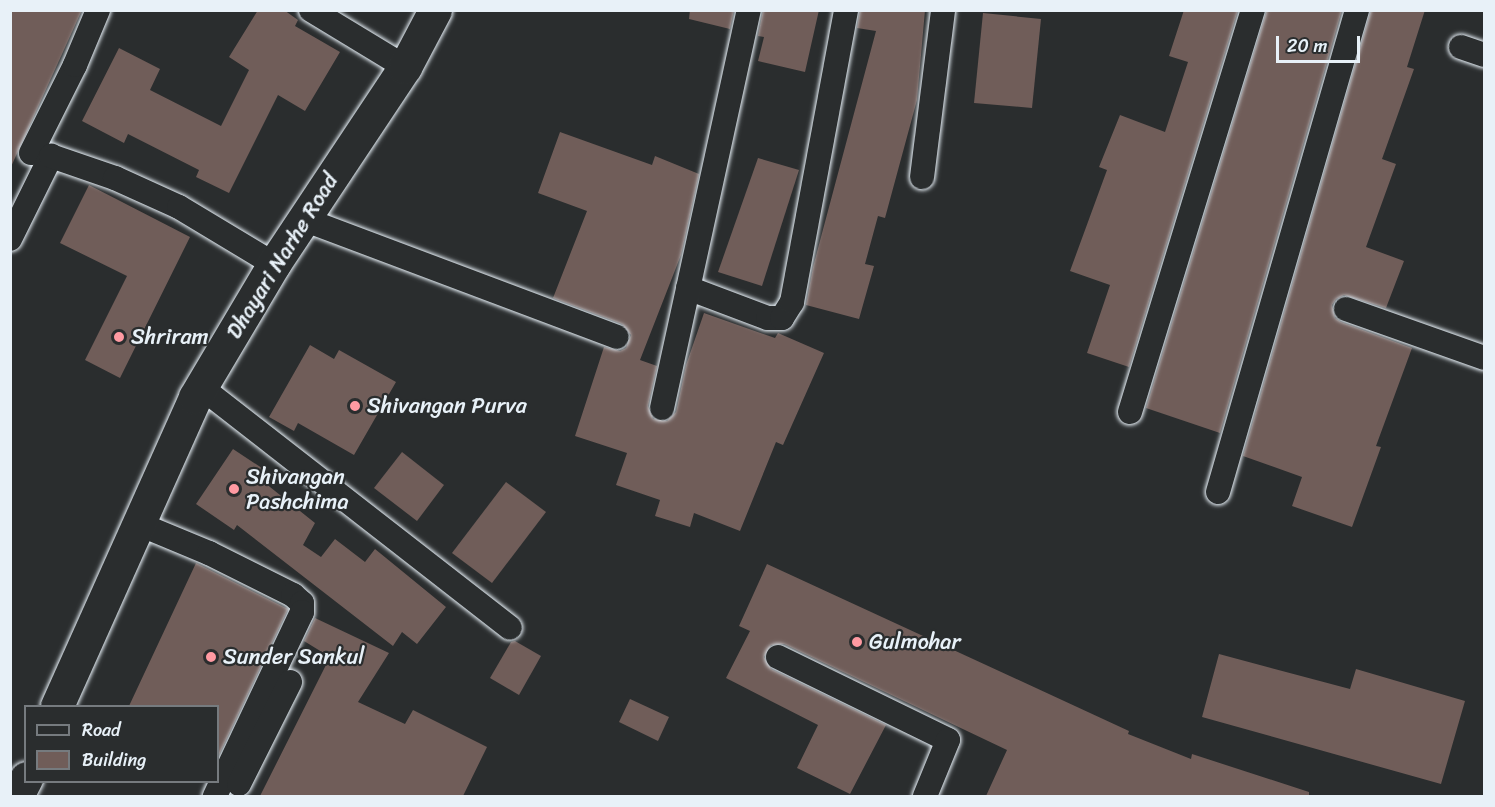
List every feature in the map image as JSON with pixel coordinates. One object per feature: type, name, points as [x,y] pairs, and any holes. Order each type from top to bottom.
[{"type":"street","points":[[10,239],[31,152],[75,65],[98,10]]},
{"type":"street","points":[[310,10],[405,67]]},
{"type":"street","name":"Dhayari Narhe Road","points":[[57,705],[195,397],[274,264],[405,67],[435,10]]},
{"type":"street","points":[[662,408],[749,10]]},
{"type":"street","points":[[688,288],[768,318],[782,318],[792,302],[846,10]]},
{"type":"street","points":[[922,177],[943,10]]},
{"type":"street","points":[[1130,412],[1253,10]]},
{"type":"street","points":[[1218,492],[1357,10]]},
{"type":"street","points":[[1461,47],[1485,55]]},
{"type":"street","points":[[31,152],[115,178],[179,207],[274,264]]},
{"type":"street","points":[[303,219],[617,337]]},
{"type":"street","points":[[1346,309],[1485,358]]},
{"type":"street","points":[[202,388],[510,628]]},
{"type":"street","points":[[139,524],[209,553],[293,595],[303,603],[302,612],[215,796]]},
{"type":"street","points":[[778,657],[948,740],[925,796]]},
{"type":"street","points":[[233,796],[290,682]]},
{"type":"street","points":[[17,796],[24,782]]},
{"type":"building","points":[[10,10],[82,10],[10,169]]},
{"type":"building","points":[[258,10],[284,10],[298,20],[295,26],[340,52],[305,111],[278,95],[229,193],[196,177],[199,170],[128,134],[124,143],[82,121],[119,48],[160,69],[150,90],[221,126],[249,70],[229,57]]},
{"type":"building","points":[[690,10],[734,10],[730,29],[689,19]]},
{"type":"building","points":[[763,10],[819,10],[805,72],[758,61],[764,37],[758,36]]},
{"type":"building","points":[[860,10],[925,10],[917,100],[885,218],[878,216],[865,264],[874,266],[859,319],[806,305],[813,267],[876,31],[857,28]]},
{"type":"building","points":[[1184,10],[1238,10],[1129,367],[1087,353],[1110,285],[1070,271],[1107,170],[1099,167],[1120,115],[1165,132],[1188,62],[1169,56]]},
{"type":"building","points":[[1267,10],[1342,10],[1220,433],[1146,408]]},
{"type":"building","points":[[1371,10],[1425,10],[1407,67],[1414,69],[1382,159],[1396,164],[1366,247],[1404,261],[1386,308],[1344,295],[1336,299],[1332,305],[1335,318],[1341,322],[1412,348],[1376,446],[1381,447],[1352,527],[1292,506],[1302,477],[1243,456]]},
{"type":"building","points":[[983,13],[1041,19],[1032,108],[974,103]]},
{"type":"building","points":[[560,132],[652,165],[655,156],[699,174],[681,255],[640,360],[657,366],[648,406],[653,419],[667,421],[676,412],[686,365],[704,313],[775,338],[778,333],[824,353],[783,445],[776,442],[740,531],[694,513],[690,527],[655,516],[660,500],[616,485],[627,453],[575,436],[604,347],[620,351],[626,348],[631,335],[622,324],[553,298],[587,211],[538,193]]},
{"type":"building","points":[[758,158],[799,170],[762,286],[718,272]]},
{"type":"building","points":[[89,185],[190,237],[120,378],[85,360],[127,276],[60,243]]},
{"type":"building","name":"Shivangan Purva","points":[[310,345],[334,359],[339,350],[396,382],[354,455],[298,423],[294,431],[269,417]]},
{"type":"building","points":[[233,449],[271,474],[265,483],[315,523],[303,545],[321,557],[335,539],[365,562],[375,549],[446,607],[417,644],[402,632],[393,646],[237,525],[234,530],[196,504]]},
{"type":"building","points":[[402,452],[444,485],[417,521],[374,488]]},
{"type":"building","points":[[506,482],[546,512],[492,583],[452,553]]},
{"type":"building","name":"Sunder Sankul","points":[[196,563],[288,609],[219,755],[219,705],[129,705]]},
{"type":"building","points":[[767,564],[1129,731],[1128,734],[1191,759],[1192,754],[1309,792],[1309,796],[986,796],[1007,750],[784,644],[771,645],[764,657],[771,669],[886,725],[850,794],[797,768],[818,725],[726,678],[750,631],[739,626]]},
{"type":"building","points":[[315,618],[389,653],[358,702],[405,724],[413,710],[487,747],[463,796],[260,796],[330,657],[304,641]]},
{"type":"building","points":[[515,641],[541,656],[519,695],[490,678],[511,642]]},
{"type":"building","points":[[1219,654],[1350,689],[1356,669],[1465,701],[1441,784],[1202,717]]},
{"type":"building","points":[[630,699],[669,717],[658,741],[619,722]]},
{"type":"place","name":"Shriram","points":[[119,337]]},
{"type":"place","name":"Shivangan Purva","points":[[355,406]]},
{"type":"place","name":"Shivangan Pashchima","points":[[234,489]]},
{"type":"place","name":"Gulmohar","points":[[857,642]]},
{"type":"place","name":"Sunder Sankul","points":[[211,657]]}]
